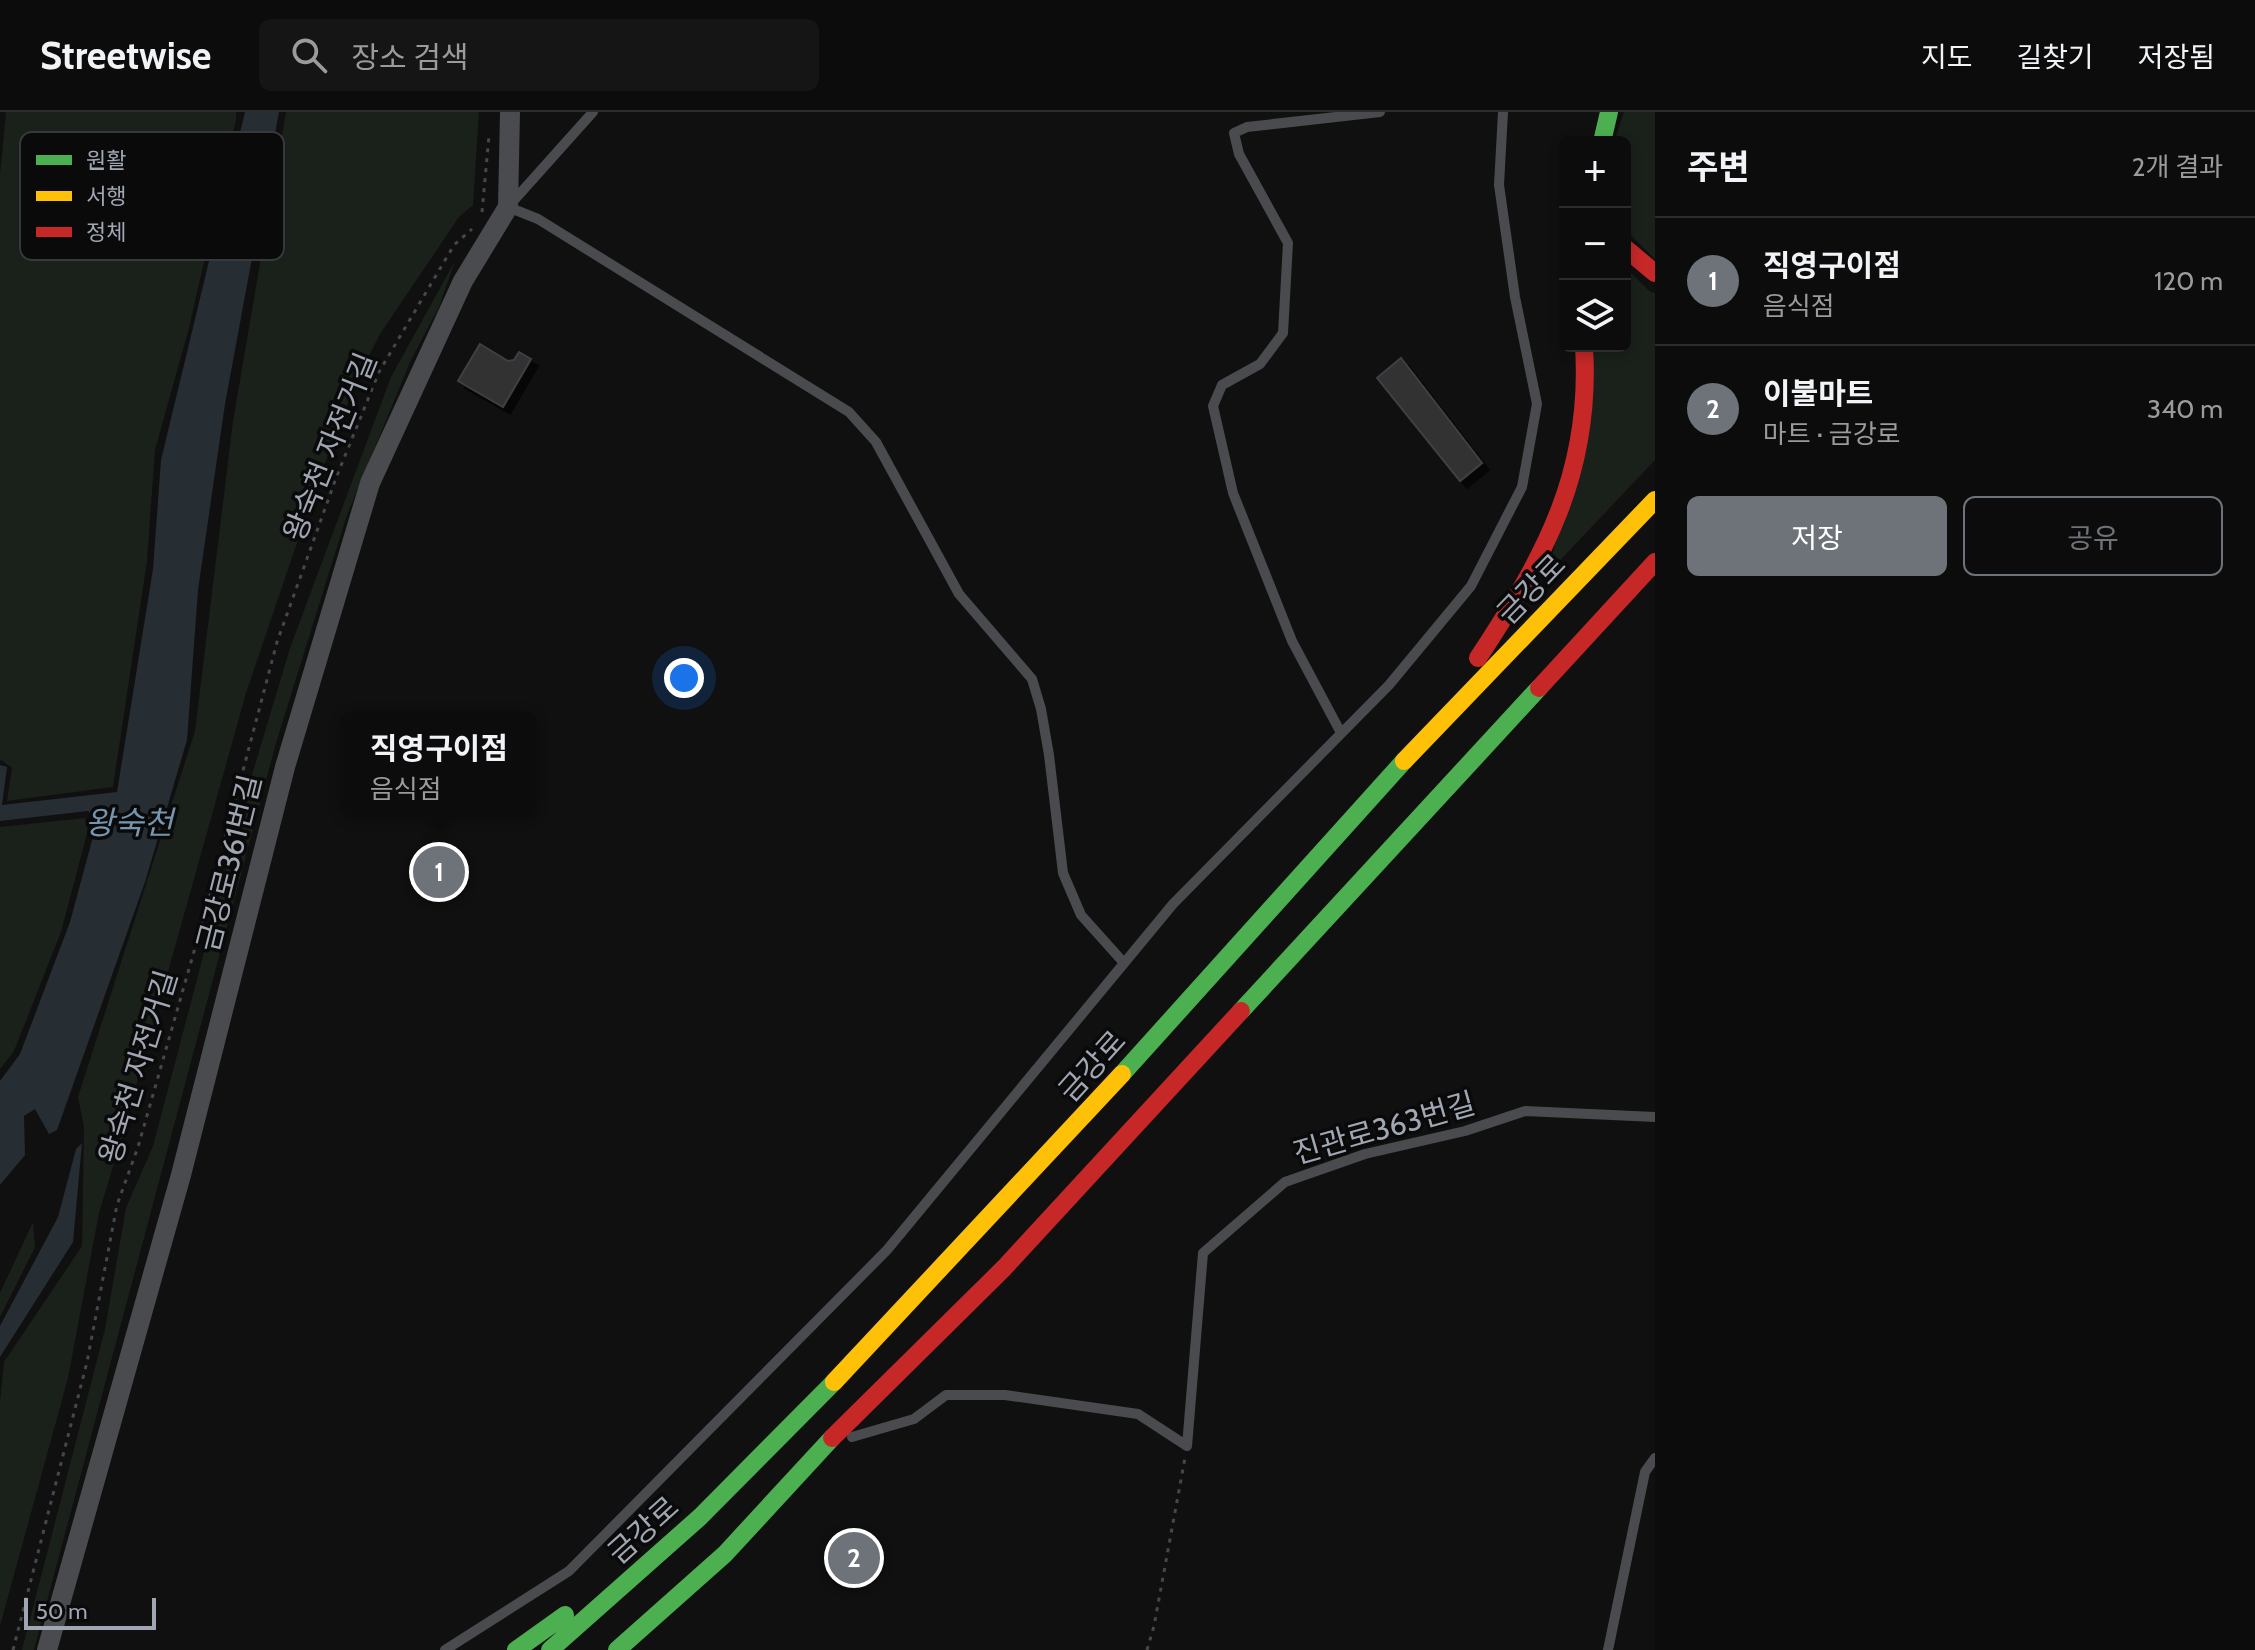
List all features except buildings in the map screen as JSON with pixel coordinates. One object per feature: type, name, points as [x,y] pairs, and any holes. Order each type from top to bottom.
[{"type":"highway","points":[[1603,136],[1609,112]]},
{"type":"highway","points":[[1631,253],[1655,273]]},
{"type":"highway","points":[[1421,743],[1503,621],[1539,560],[1569,488],[1582,436],[1584,352]]},
{"type":"highway","name":"금강로","points":[[550,1650],[700,1517],[860,1356],[1052,1152],[1421,743],[1655,500]]},
{"type":"highway","points":[[619,1649],[725,1554],[824,1446],[1004,1268],[1655,562]]},
{"type":"highway","points":[[516,1650],[700,1517]]},
{"type":"street","points":[[508,207],[510,112]]},
{"type":"street","name":"금강로361번길","points":[[47,1650],[181,1175],[285,767],[370,483],[463,281],[508,207]]},
{"type":"lane","points":[[593,112],[508,207],[538,219],[797,378],[849,412],[876,442],[959,594],[1032,679],[1049,755],[1063,873],[1081,915],[1124,963]]},
{"type":"lane","points":[[1341,733],[1292,641],[1233,493],[1213,406],[1222,385],[1260,364],[1283,333],[1288,243],[1239,154],[1234,133],[1247,127],[1380,112]]},
{"type":"lane","points":[[445,1650],[569,1571],[887,1250],[1173,904],[1389,685],[1471,586],[1522,487],[1537,404],[1515,297],[1499,185],[1503,112]]},
{"type":"lane","name":"진관로363번길","points":[[1187,1446],[1203,1253],[1285,1182],[1365,1154],[1465,1131],[1525,1111],[1655,1117]]},
{"type":"lane","points":[[824,1446],[914,1419],[946,1395],[1005,1395],[1138,1414],[1187,1446]]},
{"type":"lane","points":[[1608,1650],[1645,1472],[1655,1458]]},
{"type":"path","points":[[481,216],[490,125]]},
{"type":"path","name":"왕숙천 자전거길","points":[[13,1650],[87,1362],[117,1205],[142,1134],[209,899],[277,642],[336,478],[384,361],[454,245],[472,229]]},
{"type":"path","points":[[1147,1650],[1187,1446]]},
{"type":"shaded area","points":[[6,112],[236,112],[233,132],[20,132],[20,260],[204,260],[155,450],[147,561],[113,787],[7,801],[12,768],[0,759],[0,174]]},
{"type":"shaded area","points":[[286,112],[479,112],[473,205],[459,217],[380,334],[357,379],[316,487],[246,693],[99,1213],[68,1378],[0,1626],[0,1402],[4,1362],[82,1246],[84,1127],[78,1097],[195,731],[233,421],[261,260],[284,260],[283,132]]},
{"type":"shaded area","points":[[1624,112],[1655,112],[1655,259],[1631,236],[1631,136],[1616,136]]},
{"type":"shaded area","points":[[455,261],[439,307],[411,360],[347,515],[276,743],[34,1650],[22,1650],[105,1329],[126,1208],[153,1146],[243,805],[290,648],[391,377]]},
{"type":"shaded area","points":[[1631,273],[1655,293],[1655,460],[1549,572],[1595,352],[1631,352]]},
{"type":"shaded area","points":[[85,818],[88,830],[61,932],[14,1051],[0,1069],[0,827]]},
{"type":"shaded area","points":[[33,1222],[35,1247],[0,1317],[0,1293]]},
{"type":"water","name":"왕숙천","points":[[245,112],[279,112],[275,132],[240,132]]},
{"type":"water","name":"왕숙천","points":[[209,260],[252,260],[225,404],[198,590],[187,740],[145,882],[57,1130],[49,1134],[35,1109],[24,1116],[25,1155],[0,1185],[0,1081],[20,1054],[70,922],[97,822],[88,811],[0,821],[0,765],[7,767],[2,805],[117,792],[153,569],[161,460]]},
{"type":"water","points":[[82,1143],[73,1242],[0,1357],[0,1326],[58,1217],[76,1149]]},
{"type":"traffic: fast","points":[[1603,136],[1609,112]]},
{"type":"traffic: fast","points":[[1241,1011],[1539,688]]},
{"type":"traffic: fast","points":[[1122,1074],[1404,761]]},
{"type":"traffic: fast","points":[[550,1650],[700,1517],[834,1382]]},
{"type":"traffic: fast","points":[[617,1650],[725,1554],[832,1438]]},
{"type":"traffic: fast","points":[[516,1650],[565,1615]]},
{"type":"traffic: slow","points":[[1404,761],[1655,500]]},
{"type":"traffic: slow","points":[[834,1382],[1122,1074]]},
{"type":"traffic: jam","points":[[1631,253],[1655,273]]},
{"type":"traffic: jam","points":[[1478,658],[1524,584],[1559,511],[1572,473],[1580,434],[1584,352]]},
{"type":"traffic: jam","points":[[1539,688],[1655,562]]},
{"type":"traffic: jam","points":[[832,1438],[1004,1268],[1241,1011]]},
{"type":"place","name":"직영구이점","points":[[439,872]]},
{"type":"place","name":"이불마트","points":[[854,1558]]}]
